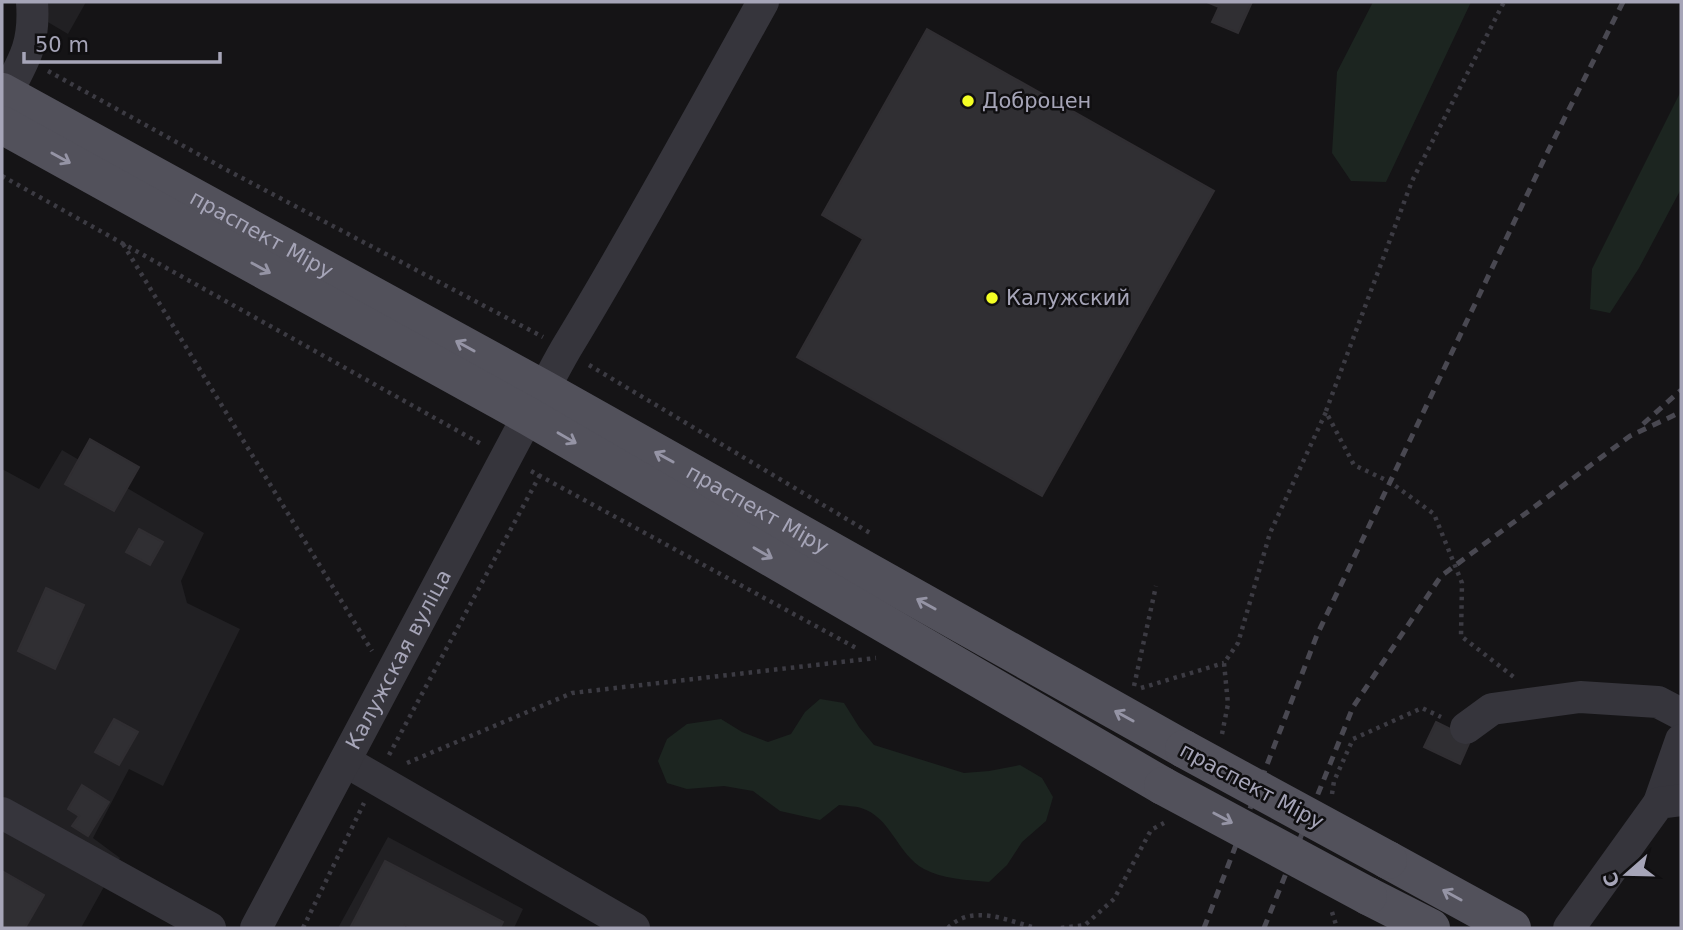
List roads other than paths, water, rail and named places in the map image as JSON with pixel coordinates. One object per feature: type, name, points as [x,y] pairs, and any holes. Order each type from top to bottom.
[{"type":"main road","name":"праспект Міру","points":[[3,104],[537,403],[1202,746],[1388,860],[1512,928]]},
{"type":"main road","name":"праспект Міру","points":[[537,403],[1168,802],[1368,895],[1431,928]]},
{"type":"street","name":"Калужская вуліца","points":[[256,928],[565,350],[606,283],[763,2]]},
{"type":"street","points":[[3,104],[26,58],[38,10]]},
{"type":"street","points":[[1466,728],[1492,709],[1580,697],[1658,702],[1681,714]]},
{"type":"street","points":[[1569,928],[1670,802],[1681,740]]},
{"type":"street","points":[[345,761],[379,774],[634,928]]},
{"type":"street","points":[[2,813],[210,928]]},
{"type":"railway","points":[[1204,928],[1317,635],[1548,151],[1623,2]]},
{"type":"railway","points":[[1643,424],[1681,390]]},
{"type":"railway","points":[[1264,928],[1353,707],[1441,576],[1630,436],[1681,412]]},
{"type":"place","name":"Доброцен","points":[[968,101]]},
{"type":"place","name":"Калужский","points":[[992,298]]}]
